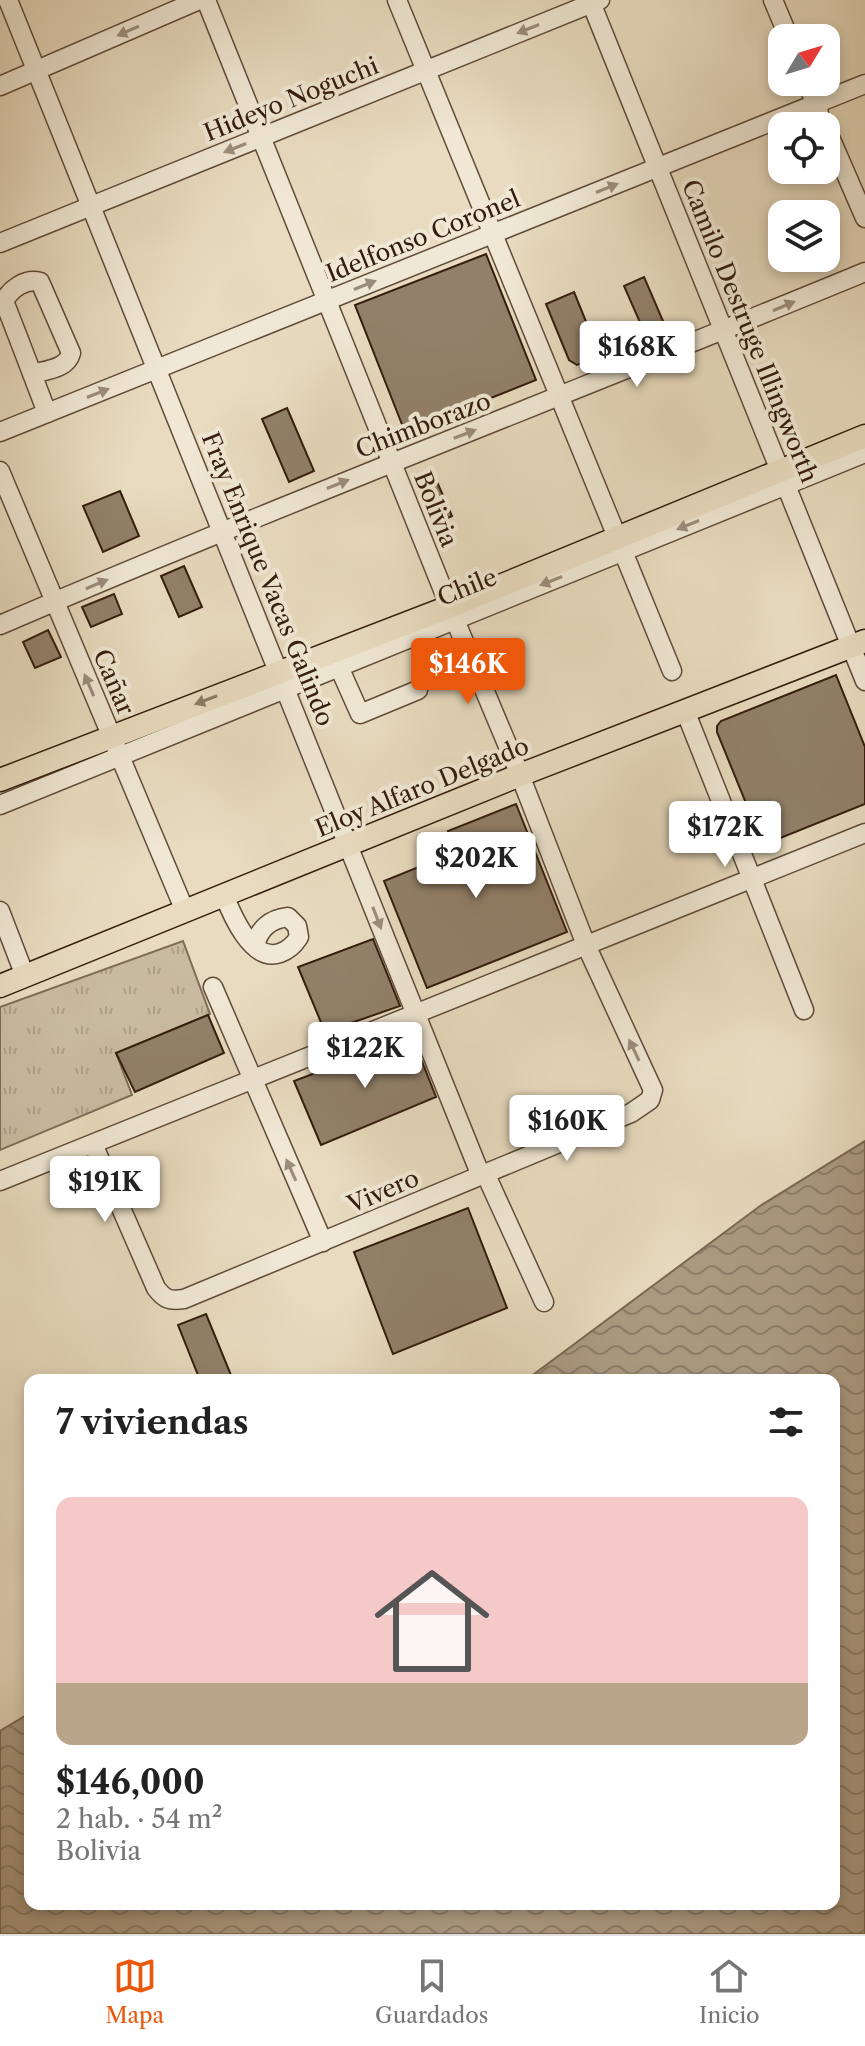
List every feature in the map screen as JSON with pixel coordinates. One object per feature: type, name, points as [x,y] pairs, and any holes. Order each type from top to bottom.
[{"type":"main road","name":"Chile","points":[[0,780],[115,747],[452,614],[784,478],[865,436]]},
{"type":"main road","name":"Eloy Alfaro Delgado","points":[[0,986],[23,972],[184,906],[224,895],[348,840],[519,773],[686,713],[858,640]]},
{"type":"street","name":"Fray Enrique Vacas Galindo","points":[[8,0],[416,1014],[484,1176],[544,1302]]},
{"type":"street","points":[[0,86],[199,0]]},
{"type":"street","name":"Bolivia","points":[[206,0],[586,945],[653,1090],[650,1100],[631,1113]]},
{"type":"street","points":[[397,0],[672,671]]},
{"type":"street","points":[[773,0],[783,24]]},
{"type":"street","name":"Hideyo Noguchi","points":[[0,243],[594,1]]},
{"type":"street","name":"Camilo Destruge Illingworth","points":[[594,1],[784,478],[858,640],[865,681]]},
{"type":"street","name":"Idelfonso Coronel","points":[[0,432],[865,84]]},
{"type":"street","points":[[813,96],[819,112]]},
{"type":"street","points":[[840,160],[865,218]]},
{"type":"street","name":"Chimborazo","points":[[0,625],[222,531],[559,398],[865,272]]},
{"type":"street","points":[[32,374],[63,365],[70,359],[71,353],[40,282],[34,280],[13,290],[4,301],[32,374],[47,413]]},
{"type":"street","name":"Chile","points":[[784,478],[865,453]]},
{"type":"street","name":"Cañar","points":[[0,471],[184,906]]},
{"type":"street","name":"Chile","points":[[282,680],[339,667],[452,614]]},
{"type":"street","name":"Eloy Alfaro Delgado","points":[[519,773],[858,640]]},
{"type":"street","points":[[339,667],[360,714],[418,690]]},
{"type":"street","points":[[686,713],[804,1010]]},
{"type":"street","name":"Chile","points":[[0,805],[115,747]]},
{"type":"street","points":[[0,1181],[865,833]]},
{"type":"street","name":"Eloy Alfaro Delgado","points":[[184,906],[348,840]]},
{"type":"street","points":[[224,895],[234,922],[255,947]]},
{"type":"street","points":[[0,911],[23,972]]},
{"type":"street","name":"Eloy Alfaro Delgado","points":[[0,976],[23,972]]},
{"type":"street","points":[[213,987],[323,1242]]},
{"type":"street","name":"Vivero","points":[[93,1144],[156,1288],[164,1298],[172,1301],[184,1299],[631,1113]]},
{"type":"green space","points":[[183,941],[210,1014],[116,1053],[132,1095],[0,1150],[0,1007]]},
{"type":"water","points":[[865,1141],[865,1934],[0,1934],[0,1731],[24,1717],[24,1910],[840,1910],[840,1374],[534,1374],[760,1206]]},
{"type":"building","points":[[486,254],[536,380],[405,432],[355,305]]},
{"type":"building","points":[[644,277],[666,328],[646,336],[624,286]]},
{"type":"building","points":[[574,292],[600,356],[577,365],[569,360],[546,304]]},
{"type":"building","points":[[287,408],[314,471],[289,482],[262,419]]},
{"type":"building","points":[[434,475],[452,516],[438,523],[419,481]]},
{"type":"building","points":[[120,491],[139,536],[103,552],[83,506]]},
{"type":"building","points":[[184,566],[202,607],[179,617],[161,576]]},
{"type":"building","points":[[114,594],[122,614],[91,627],[82,607]]},
{"type":"building","points":[[48,630],[61,657],[35,668],[23,642]]},
{"type":"building","points":[[836,675],[865,747],[865,804],[763,845],[717,726],[721,721]]},
{"type":"building","points":[[516,804],[567,932],[427,988],[384,881],[456,852],[448,831]]},
{"type":"building","points":[[373,939],[400,1006],[325,1032],[298,967]]},
{"type":"building","points":[[208,1015],[224,1053],[135,1092],[116,1053]]},
{"type":"building","points":[[412,1036],[436,1097],[321,1145],[294,1081]]},
{"type":"building","points":[[468,1208],[507,1308],[393,1354],[354,1252]]},
{"type":"building","points":[[206,1314],[231,1374],[198,1374],[178,1325]]}]
